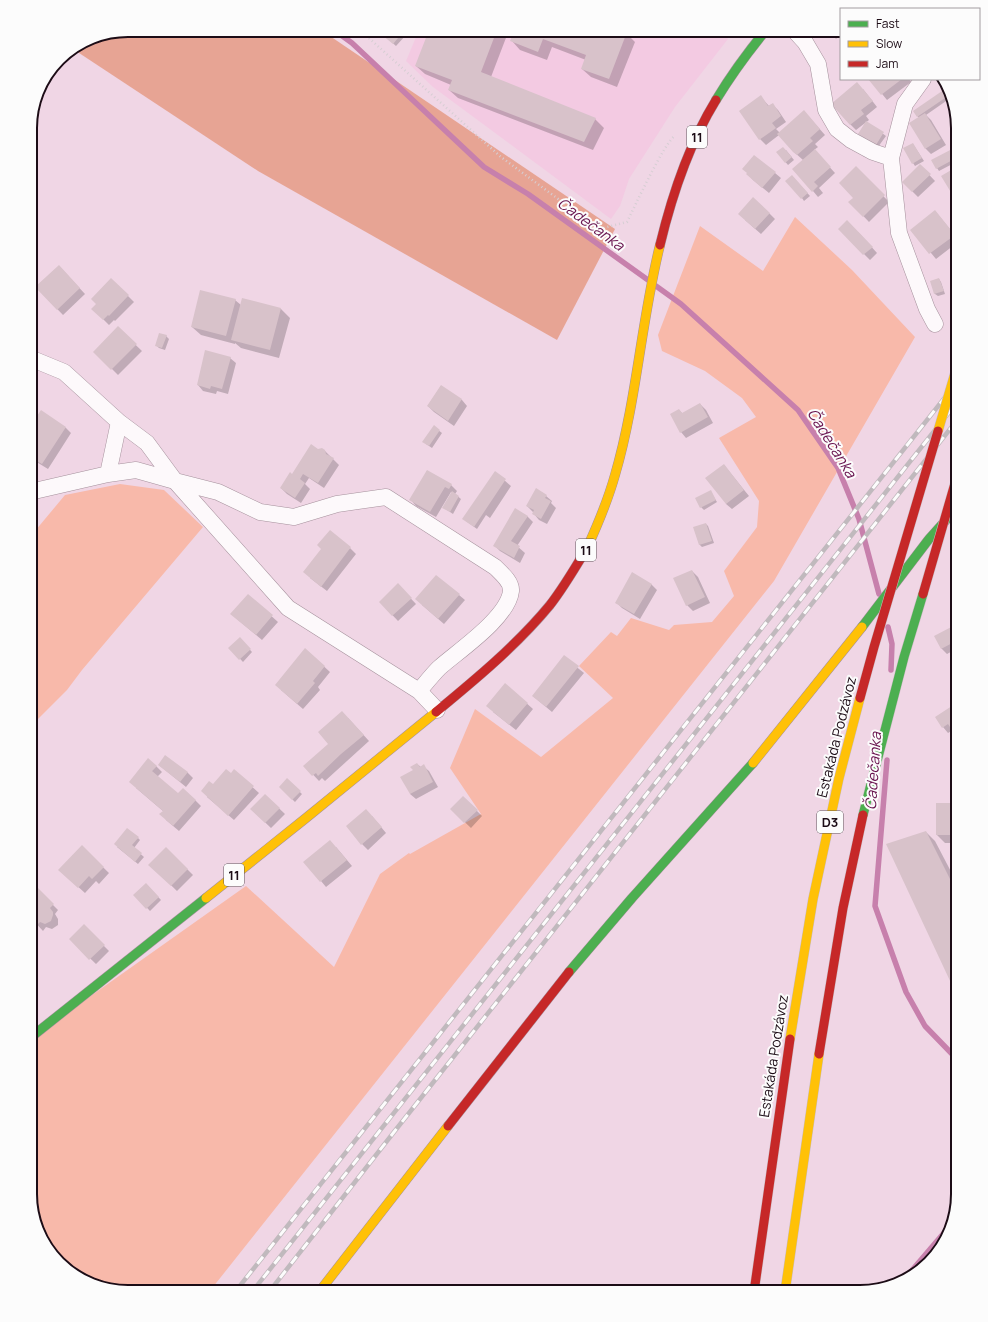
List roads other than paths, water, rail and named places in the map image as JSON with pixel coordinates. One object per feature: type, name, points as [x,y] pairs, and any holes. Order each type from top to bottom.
[{"type":"main road","name":"11","points":[[37,1032],[297,825],[497,659],[538,618],[566,582],[584,555],[603,514],[614,482],[629,418],[657,258],[665,223],[678,185],[704,122],[728,80],[760,37]]},
{"type":"main road","name":"Estakáda Podzávoz","points":[[755,1285],[773,1150],[813,899],[838,785],[874,647],[951,387]]},
{"type":"main road","name":"D3","points":[[786,1285],[818,1052],[843,908],[868,794],[904,657],[951,497]]},
{"type":"main road","points":[[324,1285],[572,968],[632,898],[746,772],[929,539],[951,513]]},
{"type":"street","points":[[800,37],[818,64],[826,110],[837,129],[851,140],[868,149],[891,158]]},
{"type":"street","points":[[922,80],[905,104],[891,158],[899,233],[927,309],[935,324]]},
{"type":"street","points":[[37,361],[64,372],[119,422],[147,443],[175,481],[288,608],[419,691],[437,710]]},
{"type":"street","points":[[108,474],[119,422]]},
{"type":"street","points":[[37,490],[108,474],[136,470],[218,492],[260,512],[294,517],[337,504],[386,497],[494,567],[505,577],[510,585],[511,591],[504,609],[480,635],[439,668],[419,691]]},
{"type":"waterway","name":"Čadečanka","points":[[344,37],[352,43],[484,167],[528,194],[648,280]]},
{"type":"waterway","name":"Čadečanka","points":[[656,286],[681,304],[798,410],[838,468],[859,519],[879,594]]},
{"type":"waterway","name":"Čadečanka","points":[[888,627],[892,644],[891,670]]},
{"type":"waterway","name":"Čadečanka","points":[[887,760],[875,906],[906,992],[925,1026],[951,1053]]},
{"type":"railway","points":[[241,1285],[951,390]]},
{"type":"railway","points":[[258,1285],[951,410]]},
{"type":"railway","points":[[274,1285],[951,428]]}]
